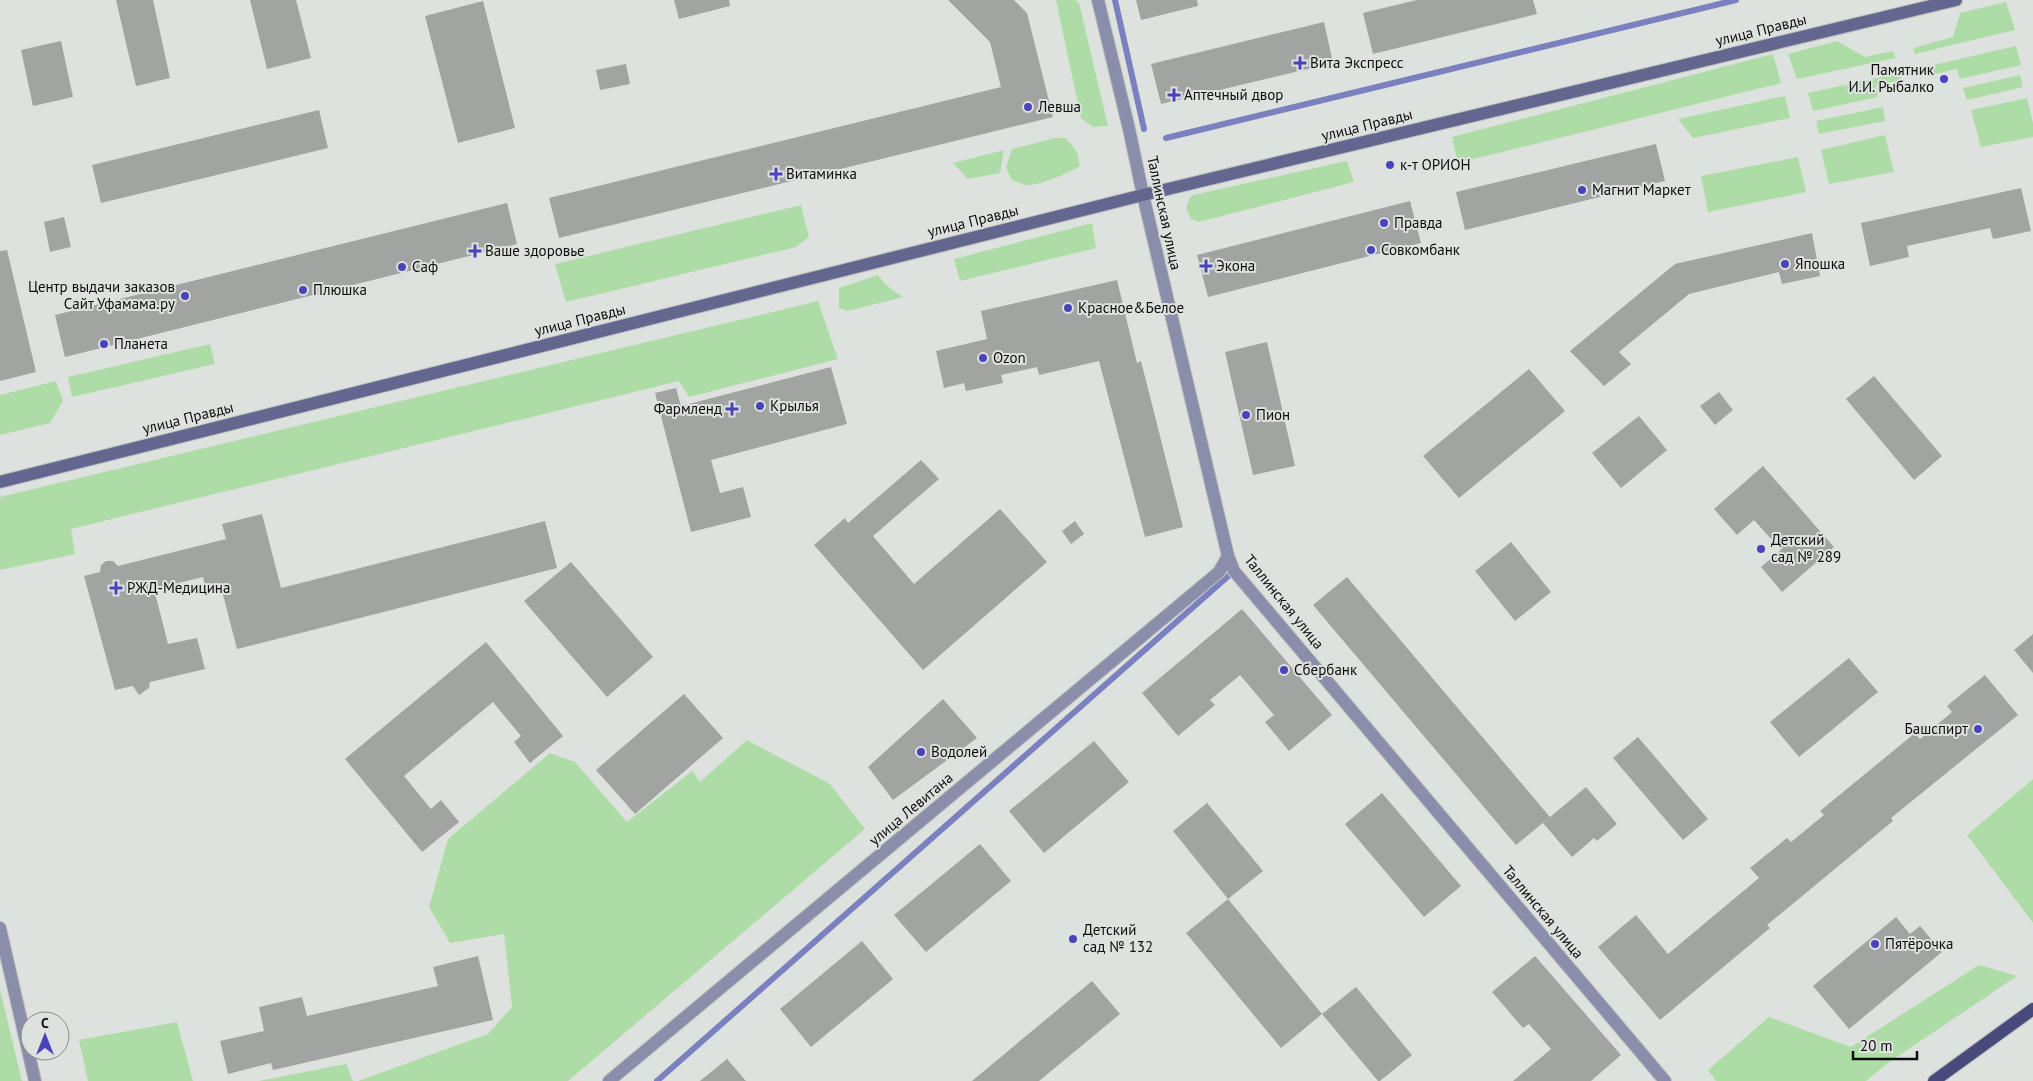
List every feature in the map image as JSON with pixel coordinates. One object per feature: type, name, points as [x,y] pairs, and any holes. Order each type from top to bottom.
[{"type":"main road","name":"улица Правды","points":[[0,482],[1143,196],[1956,0]]},
{"type":"main road","points":[[1934,1081],[2033,1008]]},
{"type":"street","name":"Таллинская улица","points":[[1098,0],[1228,556],[1234,571],[1665,1081]]},
{"type":"street","name":"улица Левитана","points":[[609,1081],[1211,579],[1219,572],[1228,556]]},
{"type":"street","points":[[0,928],[35,1081]]},
{"type":"green space","points":[[1056,0],[1075,0],[1079,3],[1108,126],[1093,127],[1081,118]]},
{"type":"green space","points":[[2006,2],[2015,30],[1915,54],[1913,48],[1953,37],[1960,13]]},
{"type":"green space","points":[[1837,41],[1865,57],[1893,51],[1896,58],[1797,79],[1788,54]]},
{"type":"green space","points":[[2016,46],[2021,65],[1960,79],[1957,69],[1927,76],[1925,67]]},
{"type":"green space","points":[[1773,54],[1781,83],[1458,163],[1452,137]]},
{"type":"green space","points":[[1900,73],[1901,80],[1876,86],[1878,97],[1813,111],[1808,93]]},
{"type":"green space","points":[[2020,75],[2023,87],[1967,100],[1963,88]]},
{"type":"green space","points":[[1785,96],[1790,118],[1693,138],[1678,119]]},
{"type":"green space","points":[[2027,98],[2033,123],[2033,137],[1981,147],[1971,110]]},
{"type":"green space","points":[[1883,107],[1885,121],[1819,134],[1816,121]]},
{"type":"green space","points":[[1885,135],[1894,172],[1829,184],[1821,150]]},
{"type":"green space","points":[[1055,138],[1066,138],[1077,152],[1080,166],[1054,178],[1032,185],[1026,185],[1011,179],[1006,167],[1012,149]]},
{"type":"green space","points":[[1004,150],[1000,173],[968,179],[953,163]]},
{"type":"green space","points":[[1798,157],[1806,192],[1708,212],[1701,176]]},
{"type":"green space","points":[[1347,161],[1354,182],[1199,222],[1191,219],[1186,208],[1189,199],[1193,195]]},
{"type":"green space","points":[[801,205],[809,237],[796,247],[566,302],[555,264]]},
{"type":"green space","points":[[1092,223],[1096,248],[960,281],[954,259]]},
{"type":"green space","points":[[878,275],[886,285],[903,297],[848,311],[839,308],[839,288]]},
{"type":"green space","points":[[818,301],[838,359],[689,397],[679,381],[71,529],[75,554],[0,570],[0,497]]},
{"type":"green space","points":[[210,344],[215,364],[72,397],[68,377]]},
{"type":"green space","points":[[56,381],[63,401],[50,423],[0,435],[0,395]]},
{"type":"green space","points":[[747,740],[830,784],[865,829],[568,1081],[358,1081],[488,1034],[512,1007],[504,934],[450,943],[429,907],[448,839],[550,753],[575,762],[627,822],[692,771],[700,782]]},
{"type":"green space","points":[[2033,779],[2033,923],[1967,835]]},
{"type":"green space","points":[[1979,965],[2017,976],[1888,1063],[1866,1081],[1716,1081],[1708,1070],[1769,1017],[1851,1047]]},
{"type":"green space","points":[[0,990],[22,1081],[0,1081]]},
{"type":"green space","points":[[177,1022],[193,1081],[88,1081],[79,1040]]},
{"type":"green space","points":[[346,1064],[353,1081],[259,1081]]},
{"type":"building","points":[[116,0],[153,0],[170,78],[136,86]]},
{"type":"building","points":[[250,0],[296,0],[311,58],[267,69]]},
{"type":"building","points":[[674,0],[729,0],[730,6],[679,19]]},
{"type":"building","points":[[948,0],[1014,0],[1027,13],[1053,117],[559,238],[549,198],[1001,87],[990,42]]},
{"type":"building","points":[[1136,0],[1197,0],[1198,6],[1141,20]]},
{"type":"building","points":[[1417,0],[1533,0],[1537,14],[1373,54],[1363,13]]},
{"type":"building","points":[[483,1],[515,128],[458,143],[425,16]]},
{"type":"building","points":[[1324,22],[1333,63],[1161,104],[1151,64]]},
{"type":"building","points":[[61,41],[73,97],[33,106],[21,50]]},
{"type":"building","points":[[626,64],[630,84],[600,90],[596,70]]},
{"type":"building","points":[[319,110],[328,148],[101,203],[92,165]]},
{"type":"building","points":[[1656,144],[1665,181],[1465,230],[1456,192]]},
{"type":"building","points":[[2021,188],[2031,231],[1993,239],[1990,228],[1907,246],[1909,257],[1870,266],[1861,223]]},
{"type":"building","points":[[1410,201],[1421,243],[1208,297],[1197,255]]},
{"type":"building","points":[[507,203],[517,244],[65,357],[55,315]]},
{"type":"building","points":[[64,217],[71,247],[50,252],[44,222]]},
{"type":"building","points":[[1812,233],[1820,276],[1782,284],[1779,272],[1689,294],[1619,352],[1631,364],[1604,386],[1570,351],[1675,264]]},
{"type":"building","points":[[7,250],[36,372],[0,381],[0,251]]},
{"type":"building","points":[[1117,280],[1137,363],[1141,361],[1183,527],[1145,537],[1099,361],[1039,375],[1037,367],[1001,375],[1003,383],[966,391],[964,383],[944,388],[936,351],[987,339],[981,311]]},
{"type":"building","points":[[1267,342],[1295,466],[1253,475],[1225,352]]},
{"type":"building","points":[[831,367],[847,424],[711,460],[720,493],[743,487],[751,517],[691,532],[655,393],[676,388],[681,406]]},
{"type":"building","points":[[1529,369],[1565,411],[1459,498],[1423,456]]},
{"type":"building","points":[[1874,376],[1942,456],[1914,480],[1846,399]]},
{"type":"building","points":[[1719,392],[1733,410],[1715,425],[1700,406]]},
{"type":"building","points":[[1639,416],[1667,450],[1621,488],[1592,453]]},
{"type":"building","points":[[921,460],[939,479],[873,536],[914,584],[1000,509],[1047,562],[923,670],[814,545],[845,518],[848,523]]},
{"type":"building","points":[[1763,466],[1834,547],[1782,592],[1761,567],[1781,550],[1754,520],[1737,535],[1714,509]]},
{"type":"building","points":[[262,514],[281,588],[545,521],[557,568],[237,649],[221,587],[206,590],[203,577],[154,589],[168,644],[197,638],[205,669],[150,682],[149,688],[139,695],[133,686],[115,690],[84,576],[100,572],[101,565],[106,561],[113,561],[118,566],[226,539],[222,524]]},
{"type":"building","points":[[1075,521],[1084,534],[1071,544],[1062,531]]},
{"type":"building","points":[[1511,542],[1551,592],[1515,621],[1475,571]]},
{"type":"building","points":[[571,562],[653,657],[607,697],[524,601]]},
{"type":"building","points":[[1347,577],[1550,817],[1516,845],[1313,605]]},
{"type":"building","points":[[1242,609],[1332,715],[1289,751],[1265,722],[1274,715],[1240,675],[1210,700],[1215,705],[1178,736],[1142,693]]},
{"type":"building","points":[[2033,634],[2033,673],[2014,650]]},
{"type":"building","points":[[486,642],[563,736],[530,763],[514,742],[521,736],[493,702],[404,776],[431,809],[441,800],[459,822],[422,852],[345,759]]},
{"type":"building","points":[[1849,658],[1878,692],[1799,757],[1770,722]]},
{"type":"building","points":[[1985,675],[2018,715],[1891,818],[1893,821],[1767,925],[1770,928],[1660,1020],[1598,947],[1636,915],[1668,954],[1759,878],[1750,868],[1787,838],[1791,842],[1824,815],[1820,811],[1915,733],[1920,739],[1952,712],[1947,706]]},
{"type":"building","points":[[684,694],[723,738],[635,814],[596,770]]},
{"type":"building","name":"Водолей","points":[[943,699],[977,738],[893,800],[868,767]]},
{"type":"building","points":[[1638,737],[1708,819],[1683,840],[1613,758]]},
{"type":"building","points":[[1094,741],[1129,782],[1044,853],[1009,811]]},
{"type":"building","points":[[1586,787],[1617,824],[1597,841],[1594,838],[1572,857],[1543,823]]},
{"type":"building","points":[[1382,793],[1461,886],[1424,917],[1345,824]]},
{"type":"building","points":[[1207,803],[1263,871],[1228,899],[1173,831]]},
{"type":"building","points":[[980,844],[1011,881],[926,952],[894,915]]},
{"type":"building","points":[[1228,899],[1322,1014],[1281,1048],[1186,933]]},
{"type":"building","points":[[1896,917],[1910,934],[1920,926],[1942,952],[1849,1029],[1813,986]]},
{"type":"building","points":[[862,941],[893,979],[811,1047],[780,1009]]},
{"type":"building","points":[[478,956],[493,1020],[273,1070],[271,1063],[228,1074],[220,1041],[264,1031],[259,1007],[302,997],[307,1016],[438,986],[433,967]]},
{"type":"building","points":[[1535,956],[1621,1055],[1591,1081],[1513,1081],[1551,1049],[1529,1024],[1523,1028],[1492,992]]},
{"type":"building","points":[[1092,981],[1120,1014],[1039,1081],[972,1081]]},
{"type":"building","points":[[1356,987],[1412,1055],[1380,1081],[1378,1081],[1322,1014]]},
{"type":"building","points":[[727,1059],[746,1081],[700,1081]]},
{"type":"waterway","points":[[1115,0],[1144,129]]},
{"type":"waterway","points":[[1166,138],[1736,0]]},
{"type":"waterway","points":[[657,1081],[1234,571]]},
{"type":"place","name":"Вита Экспресс","points":[[1300,63]]},
{"type":"place","name":"Памятник И.И. Рыбалко","points":[[1944,79]]},
{"type":"place","name":"Аптечный двор","points":[[1174,95]]},
{"type":"place","name":"Левша","points":[[1028,107]]},
{"type":"place","name":"к-т ОРИОН","points":[[1390,165]]},
{"type":"place","name":"Витаминка","points":[[776,174]]},
{"type":"place","name":"Магнит Маркет","points":[[1582,190]]},
{"type":"place","name":"Правда","points":[[1384,223]]},
{"type":"place","name":"Совкомбанк","points":[[1371,250]]},
{"type":"place","name":"Ваше здоровье","points":[[475,251]]},
{"type":"place","name":"Япошка","points":[[1785,264]]},
{"type":"place","name":"Экона","points":[[1206,266]]},
{"type":"place","name":"Саф","points":[[402,267]]},
{"type":"place","name":"Плюшка","points":[[303,290]]},
{"type":"place","name":"Центр выдачи заказов Сайт Уфамама.ру","points":[[185,296]]},
{"type":"place","name":"Красное&Белое","points":[[1068,308]]},
{"type":"place","name":"Планета","points":[[104,344]]},
{"type":"place","name":"Ozon","points":[[983,358]]},
{"type":"place","name":"Крылья","points":[[760,406]]},
{"type":"place","name":"Фармленд","points":[[732,409]]},
{"type":"place","name":"Пион","points":[[1246,415]]},
{"type":"place","name":"Детский сад № 289","points":[[1761,549]]},
{"type":"place","name":"РЖД-Медицина","points":[[116,588]]},
{"type":"place","name":"Сбербанк","points":[[1284,670]]},
{"type":"place","name":"Башспирт","points":[[1978,729]]},
{"type":"place","name":"Водолей","points":[[921,752]]},
{"type":"place","name":"Детский сад № 132","points":[[1073,939]]},
{"type":"place","name":"Пятёрочка","points":[[1875,944]]}]
